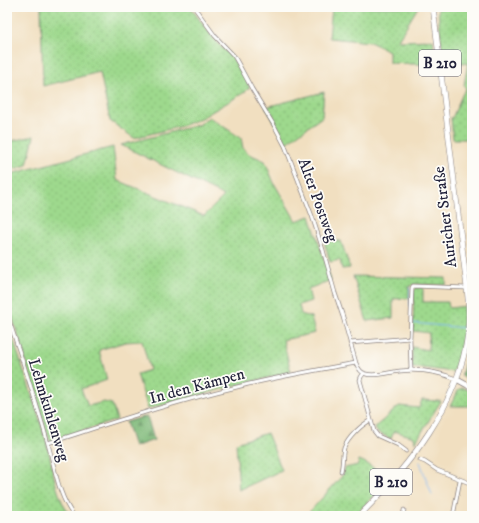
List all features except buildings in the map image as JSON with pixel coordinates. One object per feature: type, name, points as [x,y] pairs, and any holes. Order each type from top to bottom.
[{"type":"main road","name":"Auricher Straße","points":[[433,7],[469,314],[468,333],[456,379]]},
{"type":"main road","name":"B 210","points":[[360,516],[399,473],[420,445],[437,419],[456,379]]},
{"type":"street","name":"Alter Postweg","points":[[194,7],[215,36],[234,56],[282,139],[292,162],[324,250],[356,363],[358,368],[364,373]]},
{"type":"street","points":[[411,371],[410,338],[413,286],[467,288]]},
{"type":"street","name":"Lehmkuhlenweg","points":[[7,310],[61,491],[74,516]]},
{"type":"street","points":[[350,342],[410,338]]},
{"type":"street","name":"In den Kämpen","points":[[48,444],[139,414],[237,387],[290,375],[356,363]]},
{"type":"street","points":[[406,451],[398,445],[376,434],[374,431],[360,380],[364,373],[372,375],[411,371],[441,373],[456,379],[472,389]]},
{"type":"street","points":[[341,471],[346,445],[365,423],[371,420]]},
{"type":"street","points":[[420,460],[437,470],[472,484]]},
{"type":"street","points":[[453,515],[460,480]]},
{"type":"street","points":[[403,516],[404,510]]},
{"type":"green space","points":[[41,7],[173,7],[176,11],[190,7],[218,44],[232,57],[249,84],[249,88],[245,92],[203,117],[182,126],[134,138],[110,121],[100,72],[43,86]]},
{"type":"green space","points":[[323,7],[418,7],[397,41],[433,40],[436,65],[389,63],[389,51],[370,42],[329,38],[332,8]]},
{"type":"green space","points":[[439,8],[472,8],[472,139],[453,139],[451,118],[466,89],[464,85],[468,63],[443,62]]},
{"type":"green space","points":[[324,92],[322,117],[286,143],[266,107]]},
{"type":"green space","points":[[209,117],[241,138],[243,148],[247,153],[265,161],[274,183],[296,221],[310,216],[331,280],[308,289],[311,301],[299,305],[301,314],[311,317],[315,333],[283,340],[291,372],[148,409],[137,374],[150,370],[142,341],[125,342],[99,350],[107,380],[81,389],[88,406],[104,402],[112,404],[117,420],[51,441],[49,439],[10,309],[7,285],[7,175],[113,147],[117,180],[204,216],[224,196],[121,145],[200,124]]},
{"type":"green space","points":[[34,136],[27,165],[7,171],[7,142]]},
{"type":"green space","points":[[324,241],[341,241],[350,268],[342,269],[340,260],[330,262]]},
{"type":"green space","points":[[353,276],[446,278],[446,285],[414,284],[409,287],[409,298],[393,299],[393,318],[367,321]]},
{"type":"green space","points":[[417,287],[423,287],[423,302],[448,302],[449,308],[467,306],[460,348],[453,372],[412,368],[412,347],[428,350],[429,333],[413,331],[414,290]]},
{"type":"green space","points":[[7,320],[47,444],[55,482],[61,500],[71,516],[7,516]]},
{"type":"green space","points":[[472,332],[472,384],[462,376],[462,373]]},
{"type":"green space","points":[[463,388],[472,393],[472,406],[450,406],[459,389]]},
{"type":"green space","points":[[422,400],[441,401],[415,443],[414,437],[394,431],[391,439],[377,432],[375,427],[399,406],[419,408]]},
{"type":"green space","points":[[147,416],[154,440],[134,447],[126,422]]},
{"type":"green space","points":[[267,433],[282,470],[239,490],[236,443]]},
{"type":"green space","points":[[359,460],[388,477],[381,488],[368,502],[354,516],[305,516],[342,476],[345,468],[358,465]]},
{"type":"waterway","points":[[410,288],[410,306]]},
{"type":"waterway","points":[[412,323],[465,328]]},
{"type":"waterway","points":[[420,462],[432,495]]}]
